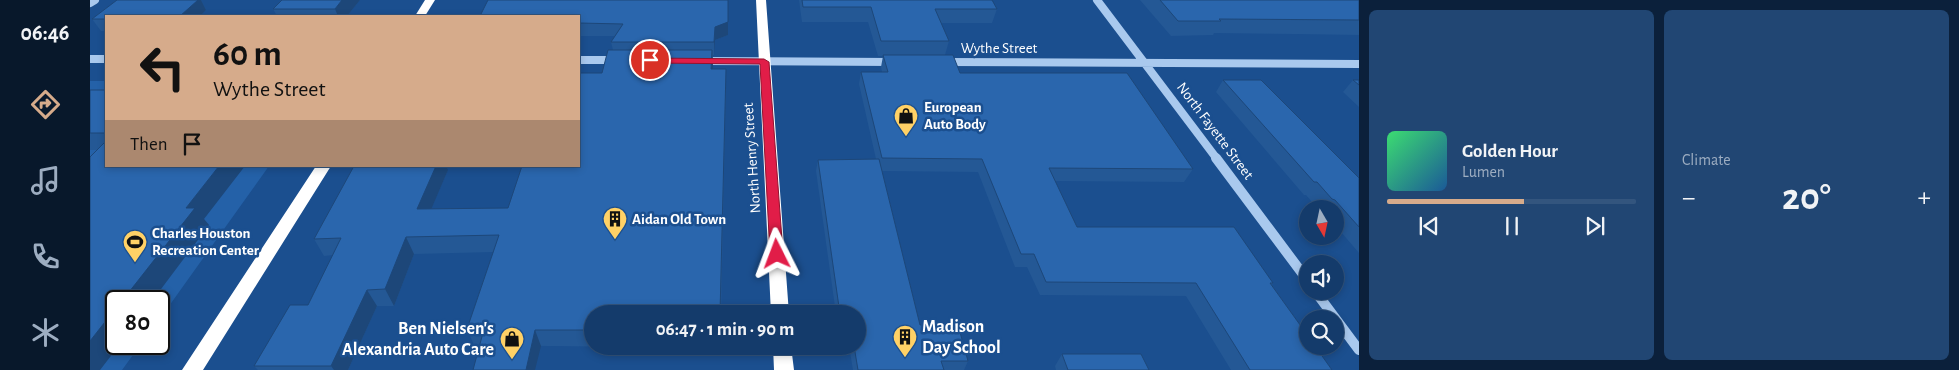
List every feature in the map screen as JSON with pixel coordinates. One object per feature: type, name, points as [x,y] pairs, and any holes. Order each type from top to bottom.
[{"type":"highway","points":[[421,15],[430,0]]},
{"type":"highway","name":"North Henry Street","points":[[760,0],[779,305]]},
{"type":"highway","points":[[192,370],[323,167]]},
{"type":"highway","points":[[783,355],[784,370]]},
{"type":"street","points":[[90,3],[94,0]]},
{"type":"street","name":"North Fayette Street","points":[[1097,0],[1299,269]]},
{"type":"street","points":[[90,59],[105,59]]},
{"type":"street","points":[[580,60],[623,60]]},
{"type":"street","points":[[695,61],[901,62]]},
{"type":"street","name":"Wythe Street","points":[[940,62],[1359,64]]},
{"type":"street","points":[[1322,300],[1359,350]]},
{"type":"shaded area","name":"Charles Houston Recreation Center","points":[[90,81],[105,81],[105,167],[268,167],[170,305],[170,290],[105,290],[105,355],[133,355],[122,370],[90,370]]},
{"type":"building","points":[[117,0],[198,0],[181,15],[105,15],[105,19],[92,19]]},
{"type":"building","points":[[282,0],[342,0],[335,9],[273,9]]},
{"type":"building","points":[[488,0],[728,0],[728,22],[715,27],[714,42],[611,42],[623,24],[580,23],[580,15],[480,15]]},
{"type":"building","points":[[802,0],[992,0],[997,9],[935,9],[949,41],[881,41],[871,7],[803,7]]},
{"type":"building","points":[[1160,0],[1359,0],[1359,20],[1219,19],[1221,21],[1178,21]]},
{"type":"building","name":"Aidan Old Town","points":[[608,50],[712,50],[711,69],[726,69],[720,305],[584,305],[584,330],[535,330],[526,370],[473,370],[484,329],[467,329],[499,235],[406,237],[385,289],[367,290],[331,366],[254,366],[290,305],[308,305],[341,238],[314,239],[353,167],[436,167],[417,209],[508,208],[522,167],[580,167],[580,73],[602,73]]},
{"type":"building","points":[[883,55],[953,55],[960,73],[1127,73],[1193,169],[1049,168],[1077,227],[1234,227],[1299,323],[1299,355],[1321,355],[1332,370],[1250,370],[1196,283],[1046,282],[1034,254],[1021,254],[982,159],[882,158],[861,72],[888,72]]},
{"type":"building","points":[[1223,80],[1261,80],[1359,178],[1359,227],[1344,210],[1344,200],[1332,199],[1317,182],[1314,182]]},
{"type":"building","points":[[90,90],[105,90],[105,133],[90,133]]},
{"type":"building","name":"Charles Houston Recreation Center","points":[[105,142],[105,167],[218,167],[186,208],[195,208],[131,290],[105,290],[105,322],[90,341],[90,157]]},
{"type":"building","points":[[879,159],[920,325],[958,325],[968,361],[941,361],[944,370],[858,370],[856,355],[866,355],[866,305],[839,305],[818,160]]},
{"type":"building","points":[[1062,354],[1141,354],[1149,370],[1068,370]]},
{"type":"place","name":"European Auto Body","points":[[906,137]]},
{"type":"place","name":"Aidan Old Town","points":[[615,240]]},
{"type":"place","name":"Charles Houston Recreation Center","points":[[135,263]]},
{"type":"place","name":"Madison Day School","points":[[905,358]]},
{"type":"place","name":"Ben Nielsen's Alexandria Auto Care","points":[[512,360]]},
{"type":"route","points":[[650,60],[764,62],[777,254]]}]
